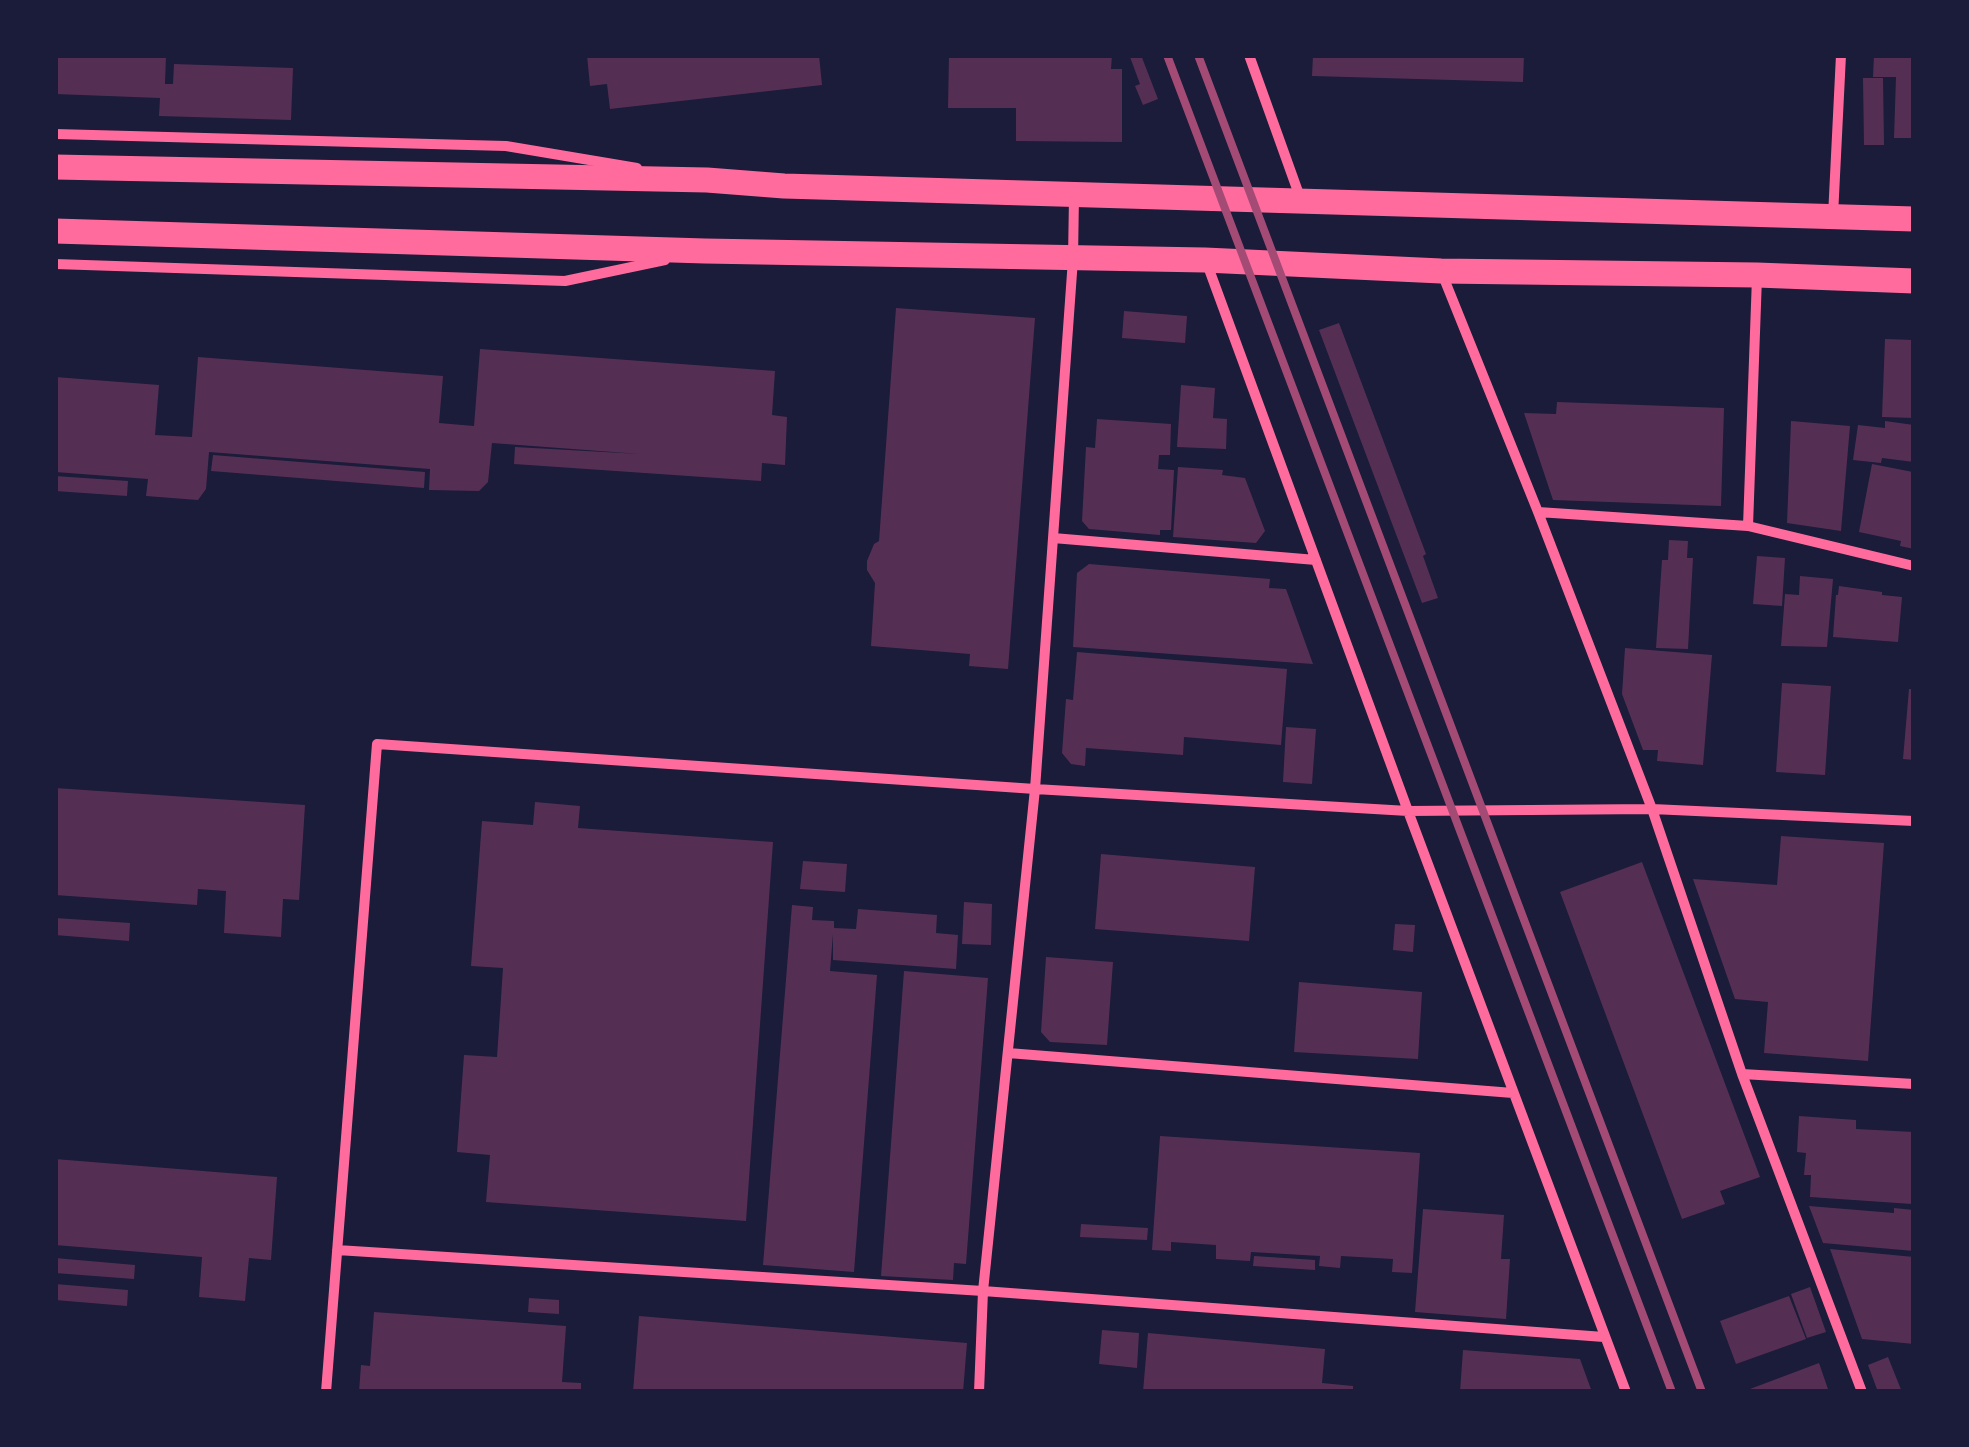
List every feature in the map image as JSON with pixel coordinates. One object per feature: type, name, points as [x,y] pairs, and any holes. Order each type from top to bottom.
[{"type":"main road","points":[[55,167],[707,180],[784,186],[1914,219]]},
{"type":"main road","points":[[55,232],[1914,280]]},
{"type":"street","points":[[1248,55],[1302,202]]},
{"type":"street","points":[[1832,217],[1841,55]]},
{"type":"street","points":[[55,134],[506,146],[707,180]]},
{"type":"street","points":[[978,1392],[983,1290],[1035,789],[1073,259],[1074,195]]},
{"type":"street","points":[[55,264],[565,280],[705,251]]},
{"type":"street","points":[[1206,260],[1626,1392]]},
{"type":"street","points":[[1440,270],[1652,809],[1742,1074],[1862,1392]]},
{"type":"street","points":[[1748,526],[1757,275]]},
{"type":"street","points":[[1538,512],[1748,526],[1914,566]]},
{"type":"street","points":[[1052,538],[1316,560]]},
{"type":"street","points":[[326,1392],[377,744],[1408,811],[1652,809],[1914,820]]},
{"type":"street","points":[[1008,1053],[1513,1093]]},
{"type":"street","points":[[1742,1074],[1914,1084]]},
{"type":"street","points":[[337,1250],[983,1290],[1604,1337]]},
{"type":"building","points":[[55,55],[166,55],[165,84],[173,84],[174,64],[293,68],[291,120],[159,116],[160,98],[55,94]]},
{"type":"building","points":[[587,55],[819,55],[822,85],[610,109],[607,84],[590,86]]},
{"type":"building","points":[[949,55],[1112,55],[1111,69],[1122,69],[1122,142],[1016,141],[1016,108],[948,108]]},
{"type":"building","points":[[1141,55],[1158,99],[1143,105],[1130,57]]},
{"type":"building","points":[[1313,55],[1524,55],[1523,82],[1312,76]]},
{"type":"building","points":[[1874,55],[1914,55],[1914,138],[1894,138],[1896,77],[1873,77]]},
{"type":"building","points":[[1863,78],[1883,78],[1884,145],[1864,145]]},
{"type":"building","points":[[896,308],[1035,318],[1008,669],[969,666],[970,654],[871,646],[875,583],[867,570],[867,561],[879,541]]},
{"type":"building","points":[[1124,311],[1187,316],[1185,343],[1122,338]]},
{"type":"building","points":[[1339,323],[1426,554],[1423,556],[1438,598],[1422,603],[1319,330]]},
{"type":"building","points":[[1885,339],[1914,340],[1914,418],[1882,417]]},
{"type":"building","points":[[480,349],[775,371],[772,415],[787,417],[785,465],[762,463],[761,481],[514,464],[515,447],[640,454],[492,443],[488,482],[479,491],[429,490],[430,469],[209,452],[206,489],[198,500],[146,496],[148,479],[55,472],[55,377],[159,385],[155,435],[192,437],[198,357],[443,376],[439,423],[474,426]]},
{"type":"building","points":[[1181,385],[1215,388],[1213,418],[1227,419],[1226,449],[1177,447]]},
{"type":"building","points":[[1557,402],[1724,408],[1721,506],[1553,500],[1524,413],[1556,414]]},
{"type":"building","points":[[1097,419],[1171,424],[1170,455],[1159,455],[1158,469],[1174,470],[1171,530],[1160,530],[1160,535],[1089,529],[1082,521],[1086,447],[1095,448]]},
{"type":"building","points":[[1791,421],[1850,426],[1841,531],[1787,523]]},
{"type":"building","points":[[1885,421],[1914,425],[1914,462],[1853,460],[1858,425],[1885,428]]},
{"type":"building","points":[[213,455],[425,472],[424,488],[211,471]]},
{"type":"building","points":[[1872,464],[1913,472],[1914,549],[1900,546],[1901,541],[1859,532]]},
{"type":"building","points":[[1178,467],[1223,470],[1222,475],[1245,478],[1265,531],[1256,543],[1173,537]]},
{"type":"building","points":[[55,476],[128,481],[127,496],[55,491]]},
{"type":"building","points":[[1669,540],[1688,541],[1687,558],[1693,558],[1688,649],[1656,648],[1662,560],[1668,560]]},
{"type":"building","points":[[1757,556],[1785,558],[1782,606],[1753,604]]},
{"type":"building","points":[[1089,564],[1270,579],[1269,588],[1286,589],[1313,664],[1073,647],[1077,573]]},
{"type":"building","points":[[1800,576],[1833,579],[1827,647],[1781,646],[1785,594],[1799,595]]},
{"type":"building","points":[[1839,586],[1902,597],[1898,642],[1833,637]]},
{"type":"building","points":[[1625,648],[1712,655],[1703,765],[1657,761],[1658,750],[1643,750],[1622,694]]},
{"type":"building","points":[[1077,652],[1287,669],[1281,745],[1184,737],[1183,755],[1086,748],[1085,766],[1071,764],[1062,753],[1066,699],[1073,700]]},
{"type":"building","points":[[1782,683],[1831,686],[1825,775],[1776,772]]},
{"type":"building","points":[[1909,689],[1914,689],[1914,760],[1903,759]]},
{"type":"building","points":[[1286,727],[1316,729],[1312,784],[1283,782]]},
{"type":"building","points":[[55,788],[305,805],[299,900],[283,899],[281,937],[224,933],[226,891],[198,889],[197,905],[55,895]]},
{"type":"building","points":[[535,802],[580,806],[578,828],[773,842],[746,1221],[486,1202],[490,1155],[457,1152],[464,1055],[497,1057],[503,968],[471,966],[482,821],[533,825]]},
{"type":"building","points":[[1781,836],[1884,843],[1868,1061],[1764,1053],[1768,1002],[1735,999],[1693,879],[1777,885]]},
{"type":"building","points":[[1101,854],[1255,867],[1249,941],[1095,929]]},
{"type":"building","points":[[803,861],[847,864],[845,892],[800,889]]},
{"type":"building","points":[[1642,862],[1760,1177],[1720,1191],[1725,1204],[1682,1219],[1560,892]]},
{"type":"building","points":[[964,902],[992,904],[991,945],[962,944]]},
{"type":"building","points":[[792,905],[813,907],[812,920],[834,921],[834,928],[856,929],[858,909],[937,915],[936,933],[958,935],[956,969],[833,960],[833,934],[830,971],[877,975],[854,1272],[763,1265]]},
{"type":"building","points":[[55,918],[130,923],[129,941],[55,935]]},
{"type":"building","points":[[1395,924],[1415,925],[1413,952],[1393,950]]},
{"type":"building","points":[[1046,957],[1113,962],[1107,1045],[1050,1042],[1041,1032]]},
{"type":"building","points":[[904,971],[988,978],[966,1264],[954,1263],[953,1280],[881,1276]]},
{"type":"building","points":[[1299,982],[1422,992],[1418,1059],[1294,1052]]},
{"type":"building","points":[[1799,1116],[1856,1120],[1856,1129],[1914,1132],[1912,1204],[1810,1197],[1811,1175],[1804,1175],[1806,1153],[1797,1152]]},
{"type":"building","points":[[1160,1136],[1420,1153],[1412,1273],[1392,1272],[1393,1259],[1341,1256],[1340,1268],[1319,1266],[1320,1256],[1251,1252],[1250,1261],[1216,1259],[1216,1245],[1171,1242],[1171,1251],[1152,1250]]},
{"type":"building","points":[[55,1159],[277,1177],[271,1260],[249,1258],[245,1301],[199,1297],[202,1257],[55,1245]]},
{"type":"building","points":[[1809,1206],[1894,1213],[1894,1208],[1914,1210],[1914,1251],[1823,1243]]},
{"type":"building","points":[[1423,1209],[1504,1215],[1501,1259],[1510,1259],[1506,1319],[1415,1312]]},
{"type":"building","points":[[1081,1224],[1148,1228],[1147,1240],[1080,1237]]},
{"type":"building","points":[[1830,1249],[1914,1257],[1914,1344],[1862,1339]]},
{"type":"building","points":[[1254,1256],[1315,1260],[1315,1270],[1253,1266]]},
{"type":"building","points":[[55,1258],[135,1265],[134,1279],[55,1273]]},
{"type":"building","points":[[55,1284],[128,1290],[127,1306],[55,1300]]},
{"type":"building","points":[[1810,1287],[1826,1332],[1807,1338],[1791,1294]]},
{"type":"building","points":[[1789,1296],[1806,1339],[1736,1364],[1720,1321]]},
{"type":"building","points":[[529,1298],[559,1300],[559,1314],[528,1312]]},
{"type":"building","points":[[374,1312],[566,1326],[562,1382],[581,1383],[581,1392],[359,1392],[361,1365],[370,1366]]},
{"type":"building","points":[[639,1316],[967,1343],[963,1392],[633,1392]]},
{"type":"building","points":[[1102,1330],[1139,1333],[1137,1368],[1099,1364]]},
{"type":"building","points":[[1148,1333],[1325,1349],[1322,1383],[1353,1386],[1353,1392],[1143,1392]]},
{"type":"building","points":[[1463,1350],[1580,1359],[1592,1392],[1460,1392]]},
{"type":"building","points":[[1888,1357],[1902,1392],[1878,1392],[1868,1365]]},
{"type":"building","points":[[1819,1363],[1829,1392],[1742,1392]]},
{"type":"railway","points":[[1167,55],[1672,1392]]},
{"type":"railway","points":[[1198,55],[1702,1392]]}]
